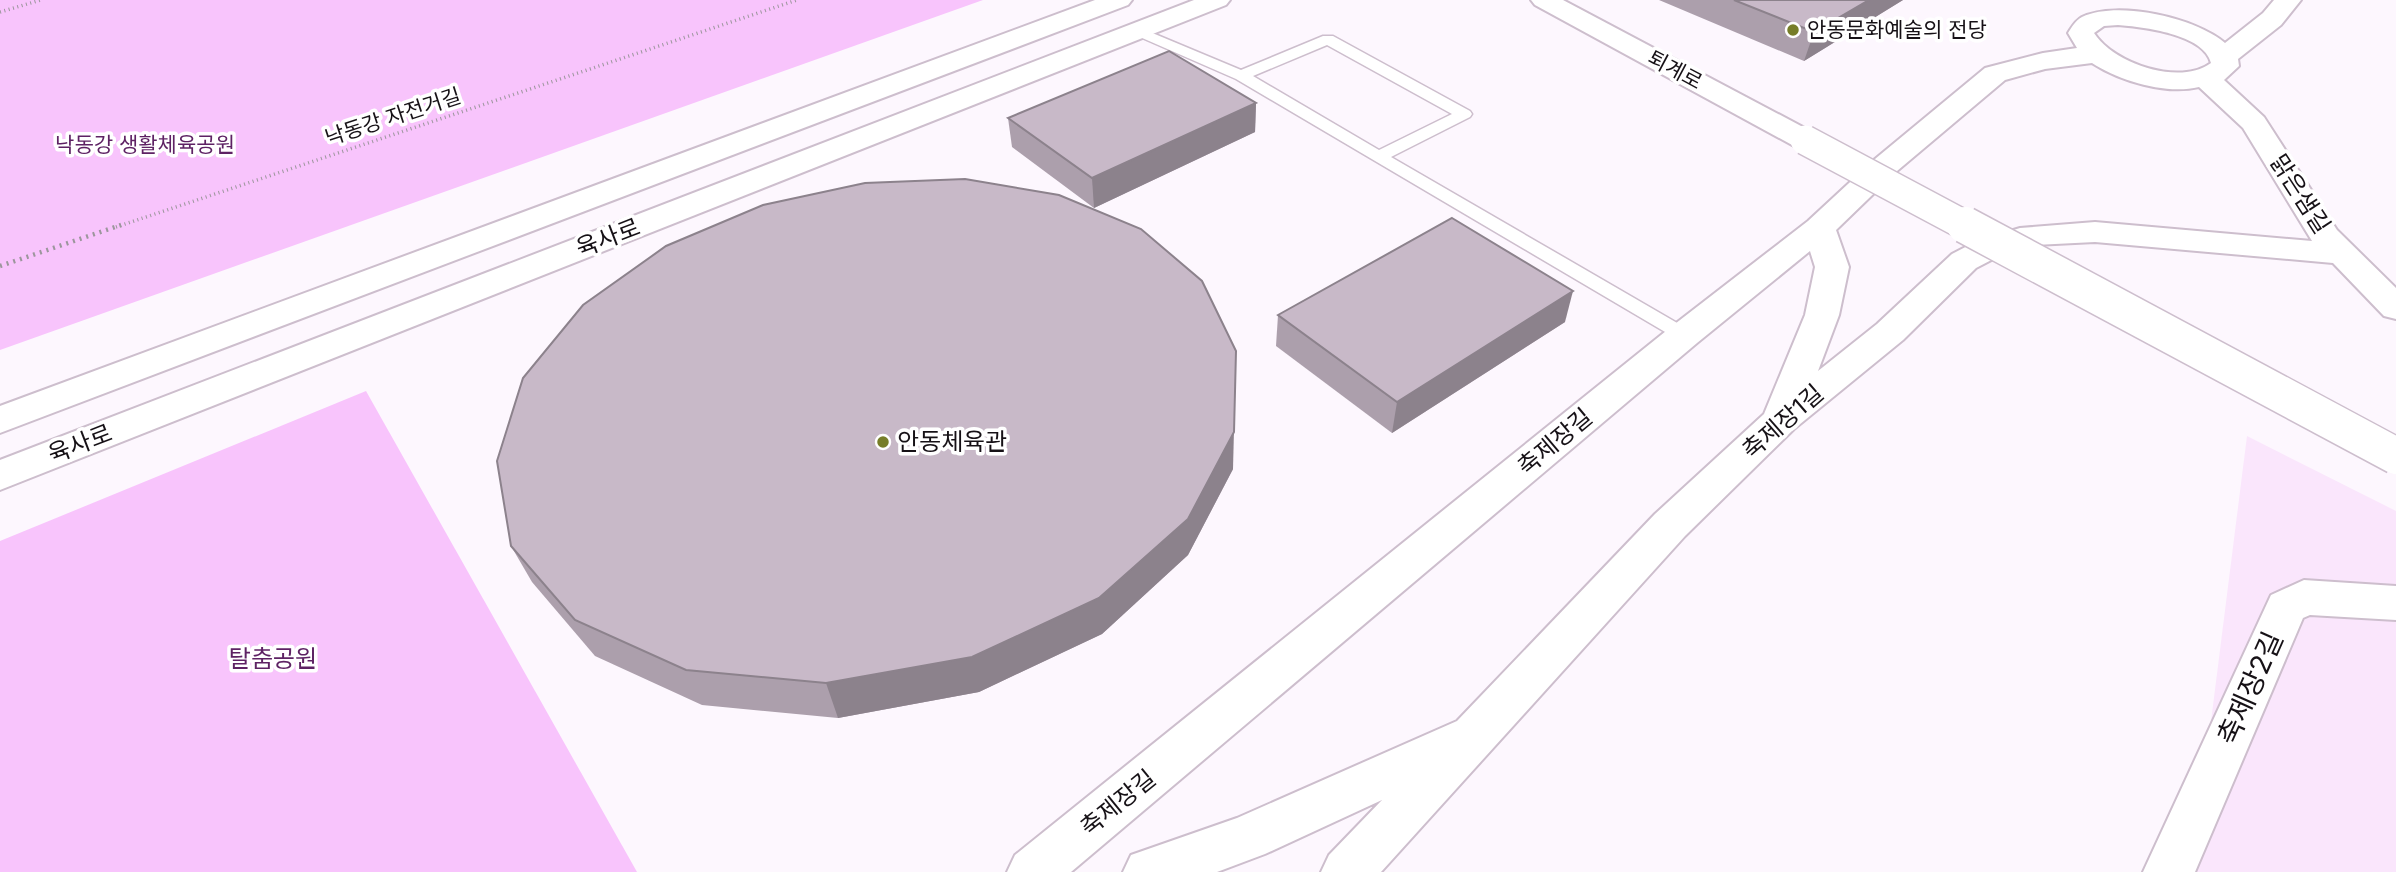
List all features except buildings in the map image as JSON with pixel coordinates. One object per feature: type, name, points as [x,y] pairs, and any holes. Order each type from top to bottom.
[{"type":"street","name":"육사로","points":[[0,420],[1119,0]]},
{"type":"street","name":"육사로","points":[[0,476],[1217,0]]},
{"type":"street","name":"퇴계로","points":[[1544,0],[2396,456]]},
{"type":"street","points":[[2173,3],[2085,24],[2081,33],[2084,43],[2095,54],[2138,73],[2164,79],[2215,68],[2272,19],[2288,0]]},
{"type":"street","name":"맑은샘길","points":[[2118,17],[2140,18],[2202,37],[2215,68],[2254,123],[2325,236],[2396,308]]},
{"type":"street","name":"축제장길","points":[[1033,872],[1684,335],[1819,228],[1886,165],[1995,74],[2043,61],[2095,54]]},
{"type":"street","points":[[1781,420],[1822,315],[1832,267],[1819,228]]},
{"type":"street","name":"축제장1길","points":[[1347,872],[1670,525],[1781,420],[1890,332],[1964,261],[1989,248],[2032,235],[2095,232],[2342,254]]},
{"type":"street","name":"축제장2길","points":[[2169,872],[2286,607],[2304,597],[2396,603]]},
{"type":"street","points":[[1149,872],[1247,838],[1475,734]]},
{"type":"lane","points":[[1138,31],[1241,76],[1684,335]]},
{"type":"lane","points":[[1241,76],[1328,39],[1464,114],[1380,156]]},
{"type":"path","points":[[0,12],[40,0]]},
{"type":"path","name":"낙동강 자전거길","points":[[0,266],[797,0]]},
{"type":"shaded area","points":[[2247,436],[2396,511],[2396,872],[2192,872]]},
{"type":"green space","name":"낙동강 생활체육공원","points":[[0,0],[983,0],[0,350]]},
{"type":"green space","name":"탈춤공원","points":[[366,391],[637,872],[0,872],[0,541]]},
{"type":"place","name":"안동문화예술의 전당","points":[[1793,30]]},
{"type":"place","name":"안동체육관","points":[[883,442]]}]
